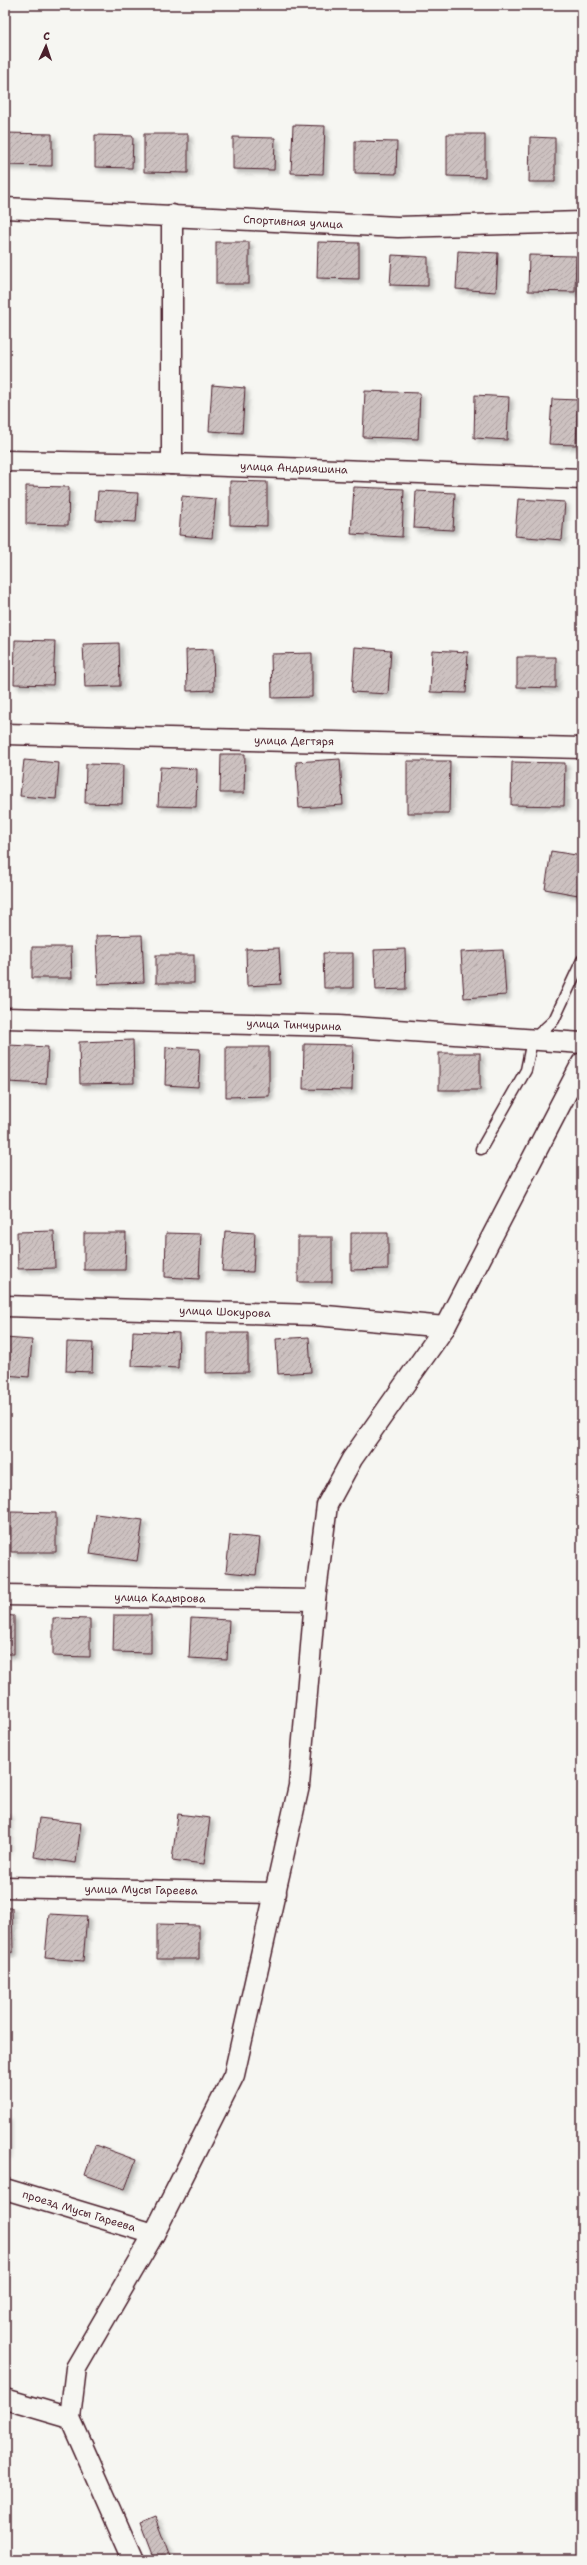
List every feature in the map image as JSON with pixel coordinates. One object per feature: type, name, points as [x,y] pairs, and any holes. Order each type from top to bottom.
[{"type":"street","name":"Спортивная улица","points":[[5,208],[398,227],[582,222]]},
{"type":"street","points":[[172,215],[172,464]]},
{"type":"street","name":"улица Андрияшина","points":[[5,461],[172,464],[582,479]]},
{"type":"street","name":"улица Дегтяря","points":[[5,734],[582,748]]},
{"type":"street","name":"улица Тинчурина","points":[[5,1018],[339,1026],[582,1043]]},
{"type":"street","points":[[133,2560],[70,2418],[76,2368],[154,2234],[234,2075],[299,1786],[315,1600],[327,1505],[352,1459],[445,1327],[582,1063]]},
{"type":"street","name":"улица Шокурова","points":[[5,1306],[315,1315],[445,1327]]},
{"type":"street","name":"улица Кадырова","points":[[5,1595],[315,1600]]},
{"type":"street","name":"улица Мусы Гареева","points":[[5,1887],[276,1893]]},
{"type":"street","name":"проезд Мусы Гареева","points":[[5,2189],[154,2234]]},
{"type":"street","points":[[5,2399],[70,2418]]},
{"type":"lane","points":[[481,1148],[526,1070],[532,1040],[554,1020],[582,960]]},
{"type":"building","points":[[293,125],[325,126],[323,174],[291,173]]},
{"type":"building","points":[[5,133],[52,134],[52,166],[5,165]]},
{"type":"building","points":[[144,134],[188,134],[188,173],[144,172]]},
{"type":"building","points":[[447,134],[485,134],[485,177],[447,176]]},
{"type":"building","points":[[95,135],[133,136],[132,168],[95,167]]},
{"type":"building","points":[[233,137],[275,138],[274,170],[233,169]]},
{"type":"building","points":[[530,137],[555,138],[555,182],[529,182]]},
{"type":"building","points":[[355,141],[397,142],[396,174],[355,173]]},
{"type":"building","points":[[216,242],[249,242],[249,284],[216,284]]},
{"type":"building","points":[[318,242],[359,243],[359,279],[317,278]]},
{"type":"building","points":[[458,251],[498,253],[496,292],[456,289]]},
{"type":"building","points":[[392,255],[428,257],[428,286],[390,285]]},
{"type":"building","points":[[529,255],[576,256],[575,292],[528,291]]},
{"type":"building","points":[[212,385],[245,388],[242,433],[209,431]]},
{"type":"building","points":[[365,391],[420,393],[418,439],[363,437]]},
{"type":"building","points":[[475,395],[509,397],[507,440],[474,438]]},
{"type":"building","points":[[552,399],[578,400],[576,445],[549,444]]},
{"type":"building","points":[[230,481],[267,482],[267,526],[230,525]]},
{"type":"building","points":[[26,486],[69,487],[68,525],[26,524]]},
{"type":"building","points":[[354,487],[404,489],[402,537],[351,534]]},
{"type":"building","points":[[98,491],[138,493],[136,522],[96,520]]},
{"type":"building","points":[[416,491],[455,493],[453,530],[414,528]]},
{"type":"building","points":[[182,496],[216,499],[212,538],[179,535]]},
{"type":"building","points":[[518,499],[565,502],[562,540],[515,536]]},
{"type":"building","points":[[15,640],[55,641],[53,685],[14,684]]},
{"type":"building","points":[[119,643],[120,686],[85,687],[83,644]]},
{"type":"building","points":[[355,647],[391,650],[388,694],[352,692]]},
{"type":"building","points":[[213,649],[214,690],[187,691],[186,650]]},
{"type":"building","points":[[432,650],[468,652],[466,693],[430,692]]},
{"type":"building","points":[[312,653],[312,697],[272,698],[271,654]]},
{"type":"building","points":[[517,657],[556,657],[556,688],[517,687]]},
{"type":"building","points":[[221,754],[245,754],[244,793],[220,793]]},
{"type":"building","points":[[340,759],[343,805],[299,808],[296,762]]},
{"type":"building","points":[[24,760],[59,763],[56,799],[20,796]]},
{"type":"building","points":[[407,761],[450,761],[449,813],[407,813]]},
{"type":"building","points":[[512,762],[565,763],[564,806],[511,805]]},
{"type":"building","points":[[86,764],[123,765],[122,804],[85,803]]},
{"type":"building","points":[[160,767],[197,769],[196,807],[158,806]]},
{"type":"building","points":[[551,851],[582,856],[578,895],[545,889]]},
{"type":"building","points":[[142,935],[144,982],[98,984],[96,936]]},
{"type":"building","points":[[32,947],[71,947],[72,978],[32,978]]},
{"type":"building","points":[[279,948],[281,984],[247,986],[246,949]]},
{"type":"building","points":[[405,949],[406,989],[376,990],[374,950]]},
{"type":"building","points":[[503,950],[506,995],[464,998],[461,952]]},
{"type":"building","points":[[323,953],[353,953],[353,988],[324,988]]},
{"type":"building","points":[[156,955],[194,955],[194,983],[156,983]]},
{"type":"building","points":[[133,1040],[134,1083],[80,1084],[79,1042]]},
{"type":"building","points":[[304,1044],[353,1045],[352,1090],[303,1089]]},
{"type":"building","points":[[9,1045],[48,1047],[46,1084],[8,1082]]},
{"type":"building","points":[[166,1047],[200,1049],[198,1087],[165,1085]]},
{"type":"building","points":[[226,1047],[269,1047],[269,1096],[226,1097]]},
{"type":"building","points":[[439,1053],[480,1053],[480,1090],[439,1090]]},
{"type":"building","points":[[54,1231],[55,1268],[18,1269],[17,1232]]},
{"type":"building","points":[[225,1231],[255,1233],[253,1272],[222,1271]]},
{"type":"building","points":[[84,1233],[126,1233],[125,1270],[84,1270]]},
{"type":"building","points":[[166,1233],[201,1234],[199,1279],[165,1277]]},
{"type":"building","points":[[351,1233],[388,1233],[388,1269],[351,1270]]},
{"type":"building","points":[[298,1237],[332,1237],[332,1282],[298,1282]]},
{"type":"building","points":[[133,1331],[179,1333],[178,1368],[132,1366]]},
{"type":"building","points":[[206,1333],[248,1333],[248,1372],[206,1373]]},
{"type":"building","points":[[309,1337],[311,1372],[278,1374],[276,1339]]},
{"type":"building","points":[[5,1338],[32,1340],[29,1377],[5,1375]]},
{"type":"building","points":[[67,1342],[93,1343],[92,1372],[66,1371]]},
{"type":"building","points":[[11,1512],[56,1513],[56,1552],[11,1552]]},
{"type":"building","points":[[96,1514],[143,1520],[137,1561],[90,1554]]},
{"type":"building","points":[[230,1535],[260,1538],[256,1575],[226,1572]]},
{"type":"building","points":[[5,1615],[14,1616],[14,1654],[5,1654]]},
{"type":"building","points":[[114,1615],[151,1615],[151,1653],[113,1652]]},
{"type":"building","points":[[53,1618],[90,1619],[90,1657],[53,1656]]},
{"type":"building","points":[[191,1618],[229,1620],[227,1660],[189,1658]]},
{"type":"building","points":[[5,1814],[8,1814],[7,1851],[5,1851]]},
{"type":"building","points":[[178,1814],[210,1818],[204,1864],[172,1860]]},
{"type":"building","points":[[39,1818],[81,1823],[76,1863],[34,1857]]},
{"type":"building","points":[[5,1908],[12,1908],[13,1952],[5,1953]]},
{"type":"building","points":[[49,1914],[87,1916],[83,1961],[45,1958]]},
{"type":"building","points":[[157,1924],[199,1925],[199,1959],[157,1959]]},
{"type":"building","points":[[5,2117],[7,2117],[7,2154],[5,2154]]},
{"type":"building","points":[[95,2145],[136,2160],[125,2189],[85,2175]]},
{"type":"building","points":[[156,2517],[172,2560],[155,2560],[141,2523]]}]
